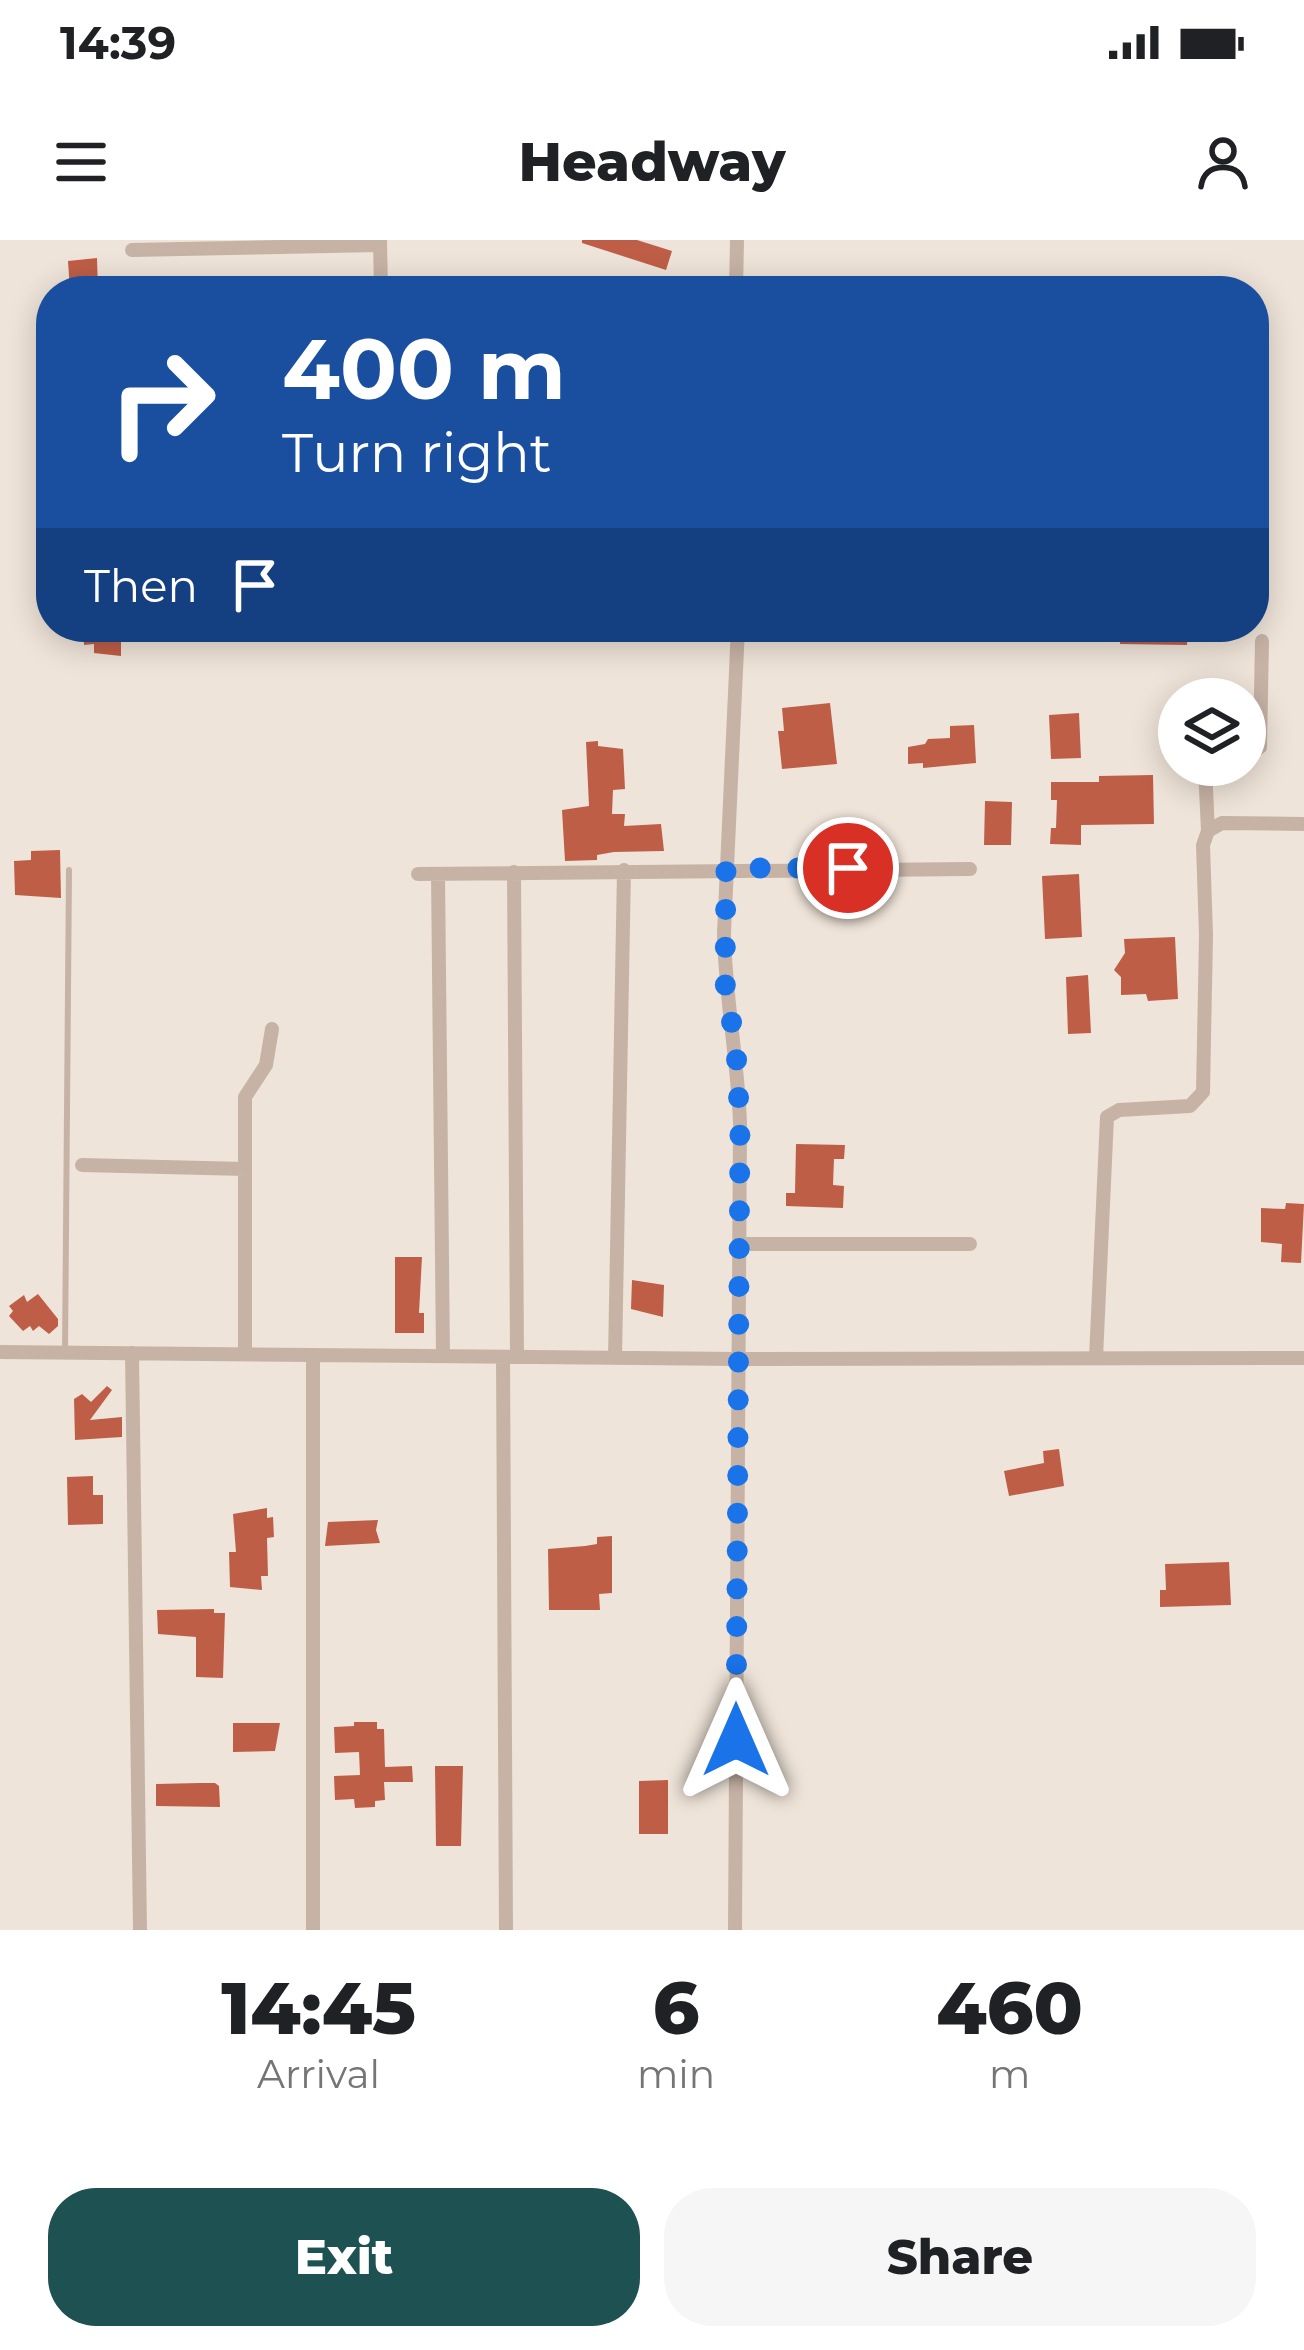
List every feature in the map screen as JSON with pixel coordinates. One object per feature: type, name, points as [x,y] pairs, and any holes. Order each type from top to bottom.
[{"type":"street","points":[[736,276],[737,240]]},
{"type":"street","points":[[132,250],[380,243],[381,276]]},
{"type":"street","points":[[735,1930],[739,1088],[725,983],[737,642]]},
{"type":"street","points":[[1261,678],[1262,642]]},
{"type":"street","points":[[1096,1358],[1107,1118],[1118,1110],[1190,1106],[1202,1092],[1206,786]]},
{"type":"street","points":[[1208,831],[1222,823],[1304,824]]},
{"type":"street","points":[[418,874],[970,868]]},
{"type":"street","points":[[615,1358],[625,870]]},
{"type":"street","points":[[506,1930],[514,872]]},
{"type":"street","points":[[439,874],[443,1356]]},
{"type":"street","points":[[244,1354],[245,1097],[266,1065],[272,1029]]},
{"type":"street","points":[[82,1165],[245,1169]]},
{"type":"street","points":[[740,1244],[970,1244]]},
{"type":"street","points":[[0,1352],[737,1359],[1304,1358]]},
{"type":"street","points":[[133,1353],[140,1930]]},
{"type":"street","points":[[313,1355],[313,1930]]},
{"type":"lane","points":[[65,1352],[69,870]]},
{"type":"building","points":[[582,240],[637,240],[672,251],[666,270]]},
{"type":"building","points":[[97,258],[98,276],[69,276],[68,261]]},
{"type":"building","points":[[84,642],[121,642],[121,656],[94,653],[94,644]]},
{"type":"building","points":[[1120,642],[1187,642],[1187,645]]},
{"type":"building","points":[[830,703],[837,764],[782,769],[778,731],[784,731],[782,708]]},
{"type":"building","points":[[1079,713],[1081,758],[1051,759],[1049,715]]},
{"type":"building","points":[[974,725],[976,763],[923,768],[923,763],[908,764],[908,747],[928,739],[950,738],[950,726]]},
{"type":"building","points":[[598,741],[598,746],[623,749],[625,789],[613,790],[612,814],[625,814],[624,826],[661,824],[664,851],[614,852],[597,855],[597,860],[565,861],[562,810],[589,806],[586,742]]},
{"type":"building","points":[[1153,775],[1154,824],[1081,825],[1081,845],[1050,844],[1057,800],[1051,800],[1051,782]]},
{"type":"building","points":[[985,801],[1012,802],[1011,845],[984,845]]},
{"type":"building","points":[[60,850],[61,898],[15,895],[14,861],[31,860],[31,851]]},
{"type":"building","points":[[1079,874],[1082,937],[1045,939],[1042,876]]},
{"type":"building","points":[[1175,937],[1178,999],[1148,1001],[1146,994],[1121,995],[1121,977],[1114,970],[1125,953],[1124,939]]},
{"type":"building","points":[[1088,975],[1091,1033],[1068,1034],[1066,977]]},
{"type":"building","points":[[796,1144],[845,1145],[844,1159],[834,1159],[833,1185],[844,1186],[843,1208],[786,1206],[786,1193],[795,1193]]},
{"type":"building","points":[[1286,1203],[1304,1204],[1301,1263],[1281,1262],[1282,1244],[1261,1242],[1261,1208],[1285,1209]]},
{"type":"building","points":[[395,1257],[422,1257],[419,1313],[424,1313],[424,1333],[395,1333]]},
{"type":"building","points":[[632,1280],[664,1285],[663,1317],[631,1309]]},
{"type":"building","points":[[38,1294],[58,1319],[58,1326],[49,1334],[39,1326],[23,1331],[9,1316],[13,1311],[9,1306],[24,1295],[27,1302]]},
{"type":"building","points":[[107,1386],[112,1390],[90,1420],[122,1417],[122,1437],[75,1440],[74,1399],[82,1394],[91,1402]]},
{"type":"building","points":[[1059,1449],[1064,1486],[1009,1496],[1004,1471],[1044,1463],[1043,1451]]},
{"type":"building","points":[[93,1476],[93,1495],[103,1495],[103,1524],[68,1525],[67,1477]]},
{"type":"building","points":[[267,1508],[267,1518],[273,1517],[274,1537],[267,1538],[268,1576],[261,1576],[262,1590],[230,1587],[229,1552],[236,1552],[233,1514]]},
{"type":"building","points":[[378,1520],[380,1543],[325,1546],[328,1522]]},
{"type":"building","points":[[612,1536],[612,1593],[599,1594],[600,1610],[549,1610],[548,1549],[597,1544],[597,1537]]},
{"type":"building","points":[[1229,1562],[1231,1605],[1160,1607],[1160,1590],[1166,1590],[1165,1564]]},
{"type":"building","points":[[214,1609],[214,1613],[225,1613],[223,1678],[196,1677],[196,1637],[158,1634],[157,1610]]},
{"type":"building","points":[[354,1722],[377,1722],[377,1729],[384,1729],[385,1767],[412,1766],[413,1782],[384,1782],[385,1800],[375,1801],[375,1807],[355,1808],[354,1799],[335,1800],[334,1776],[360,1775],[359,1752],[335,1753],[334,1727],[354,1726]]},
{"type":"building","points":[[233,1723],[280,1723],[275,1751],[233,1752]]},
{"type":"building","points":[[435,1766],[463,1766],[461,1846],[436,1846]]},
{"type":"building","points":[[668,1780],[668,1834],[639,1834],[639,1781]]},
{"type":"building","points":[[215,1783],[220,1807],[156,1806],[156,1784]]},
{"type":"route","points":[[736,1740],[740,1124],[736,1049],[725,983],[726,868],[848,868]]}]
